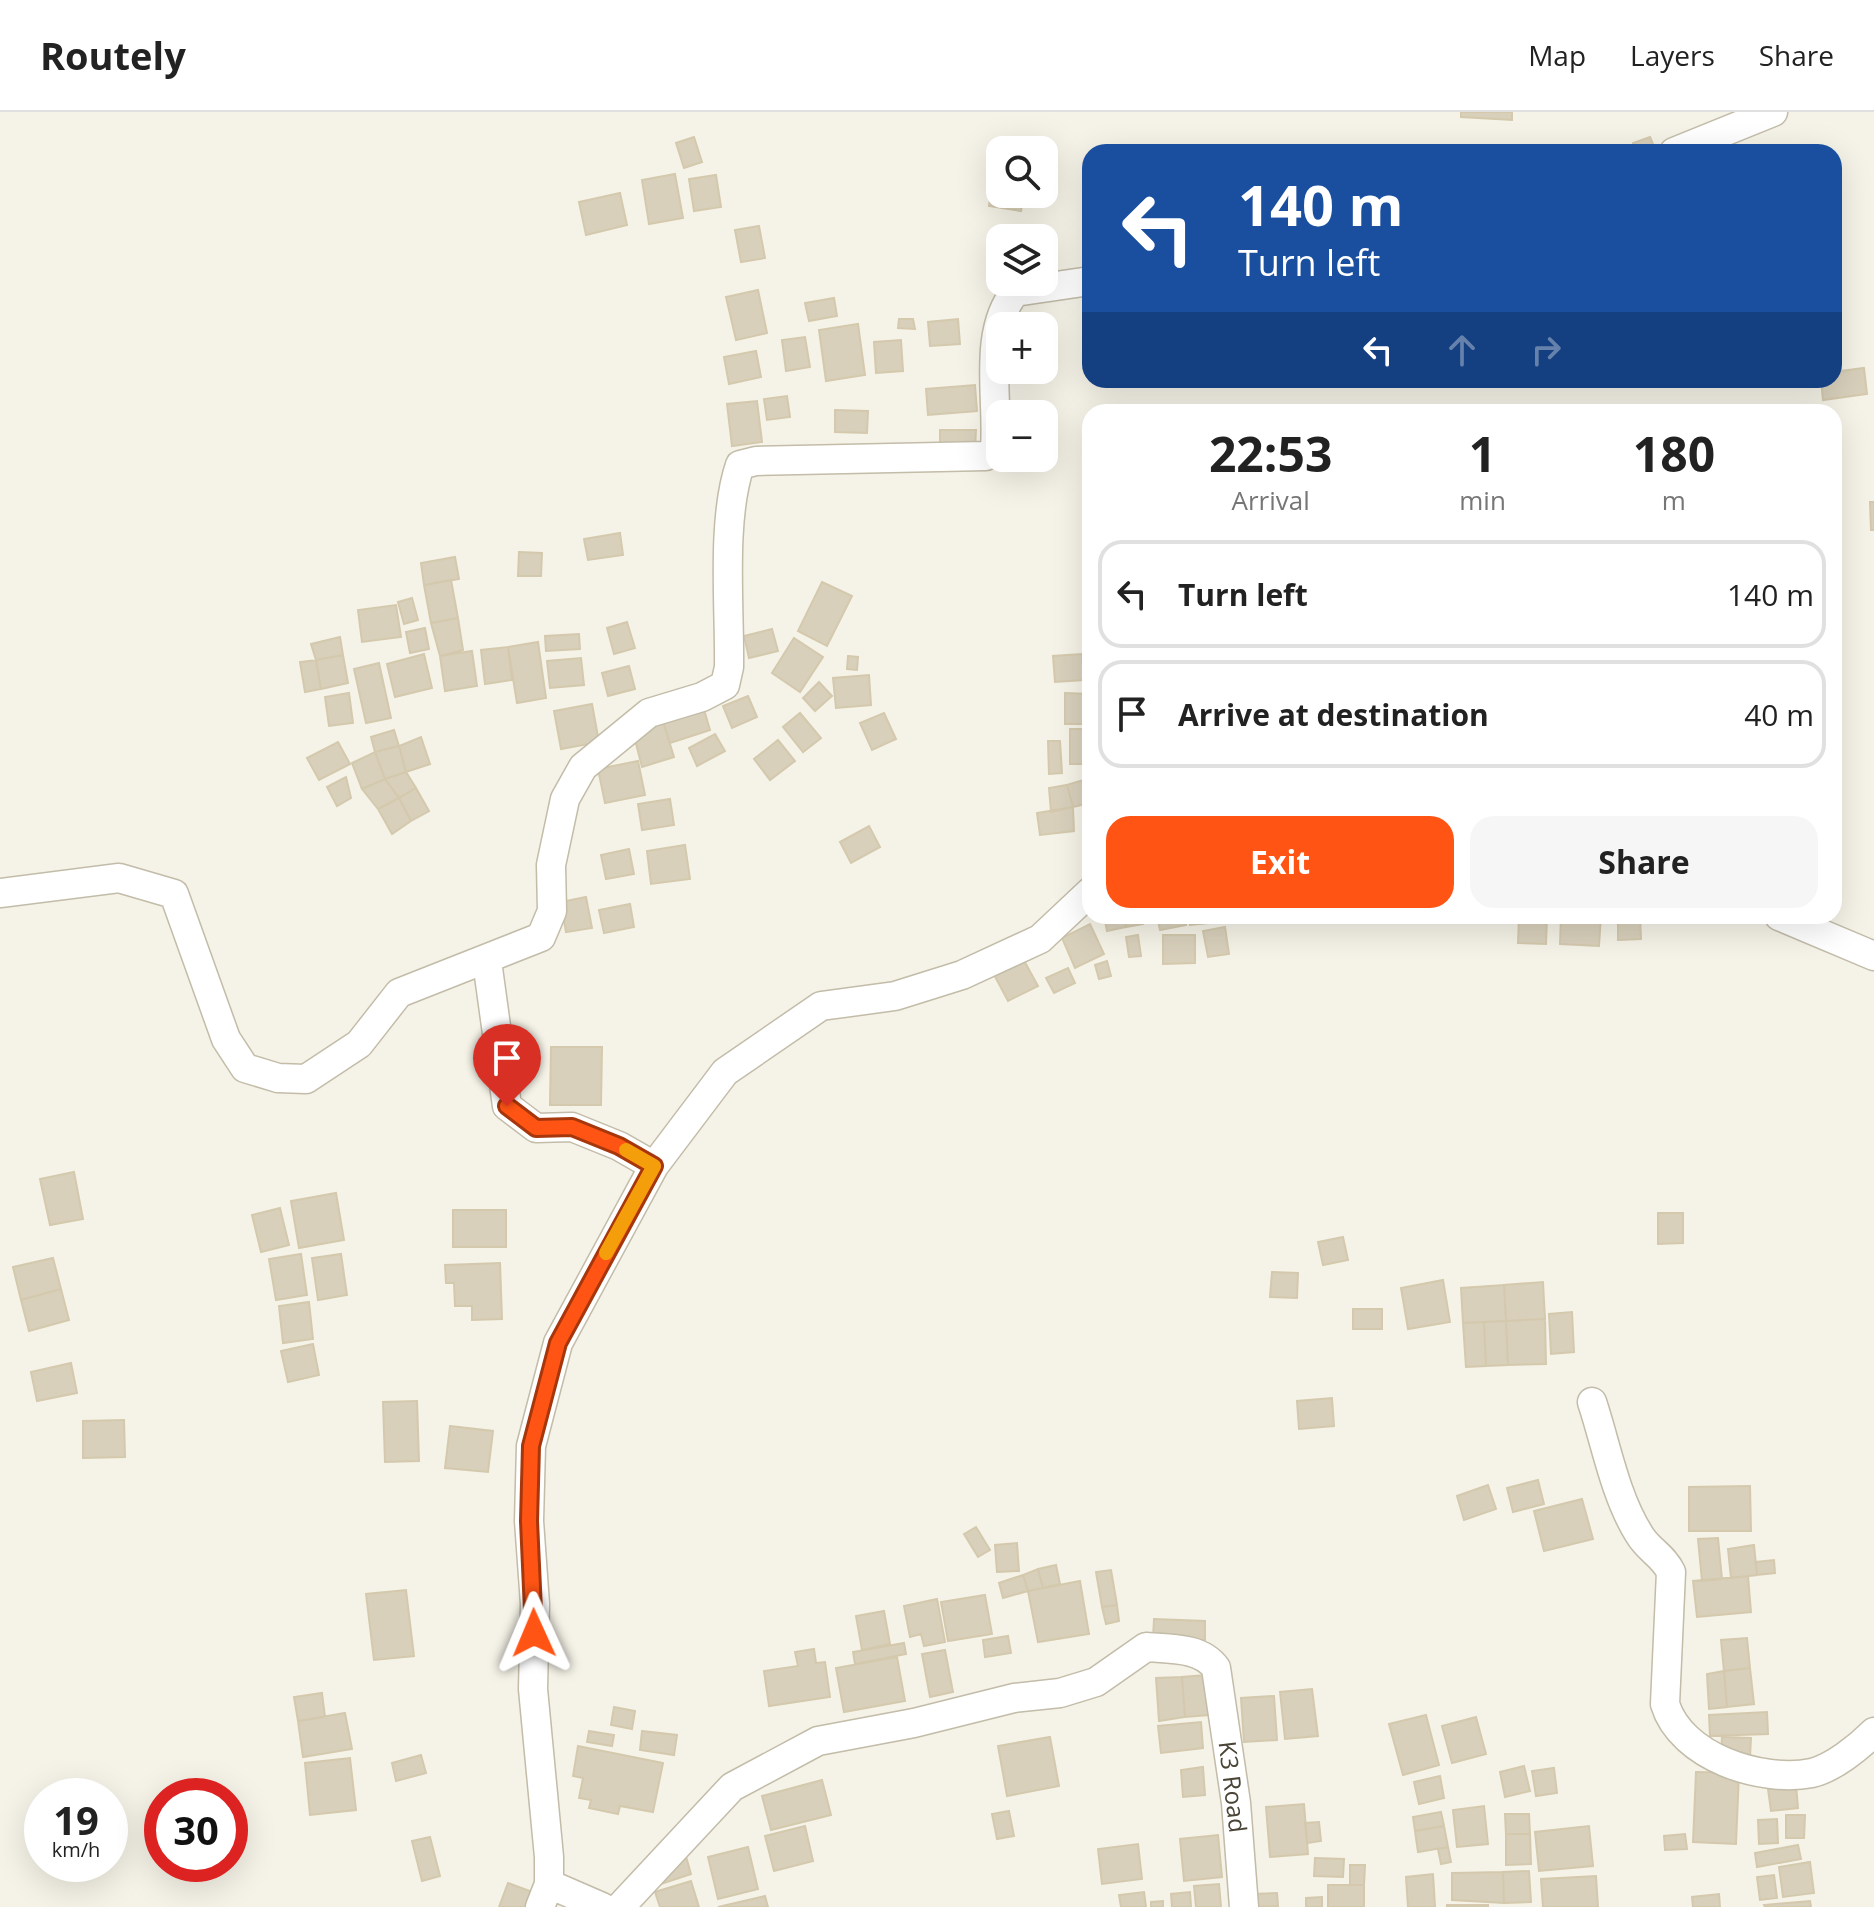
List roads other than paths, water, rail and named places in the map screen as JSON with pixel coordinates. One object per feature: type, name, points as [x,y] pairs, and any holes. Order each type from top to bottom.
[{"type":"street","points":[[1694,144],[1773,112]]},
{"type":"street","points":[[0,893],[119,878],[174,894],[226,1039],[245,1068],[278,1078],[306,1079],[359,1044],[399,993],[487,961],[541,937],[552,911],[551,865],[565,799],[583,767],[649,713],[702,697],[725,685],[729,667],[731,501],[740,465],[756,461],[986,456],[995,449],[996,337],[1001,308],[1015,292],[1082,282]]},
{"type":"street","points":[[602,1907],[544,1896],[533,1689],[531,1446],[558,1343],[654,1166],[725,1072],[821,1006],[895,996],[962,975],[1040,939],[1082,900]]},
{"type":"street","points":[[1798,924],[1874,956]]},
{"type":"street","points":[[487,961],[507,1106],[536,1128],[572,1127],[619,1146],[654,1166]]},
{"type":"street","points":[[1592,1402],[1630,1518],[1649,1549],[1665,1559],[1671,1572],[1665,1704],[1671,1720],[1717,1762],[1770,1774],[1816,1772],[1860,1745],[1874,1732]]},
{"type":"street","name":"K3 Road","points":[[620,1907],[732,1787],[818,1741],[914,1723],[1014,1698],[1060,1693],[1096,1682],[1146,1647],[1195,1652],[1208,1657],[1216,1668],[1236,1803],[1244,1907]]}]
